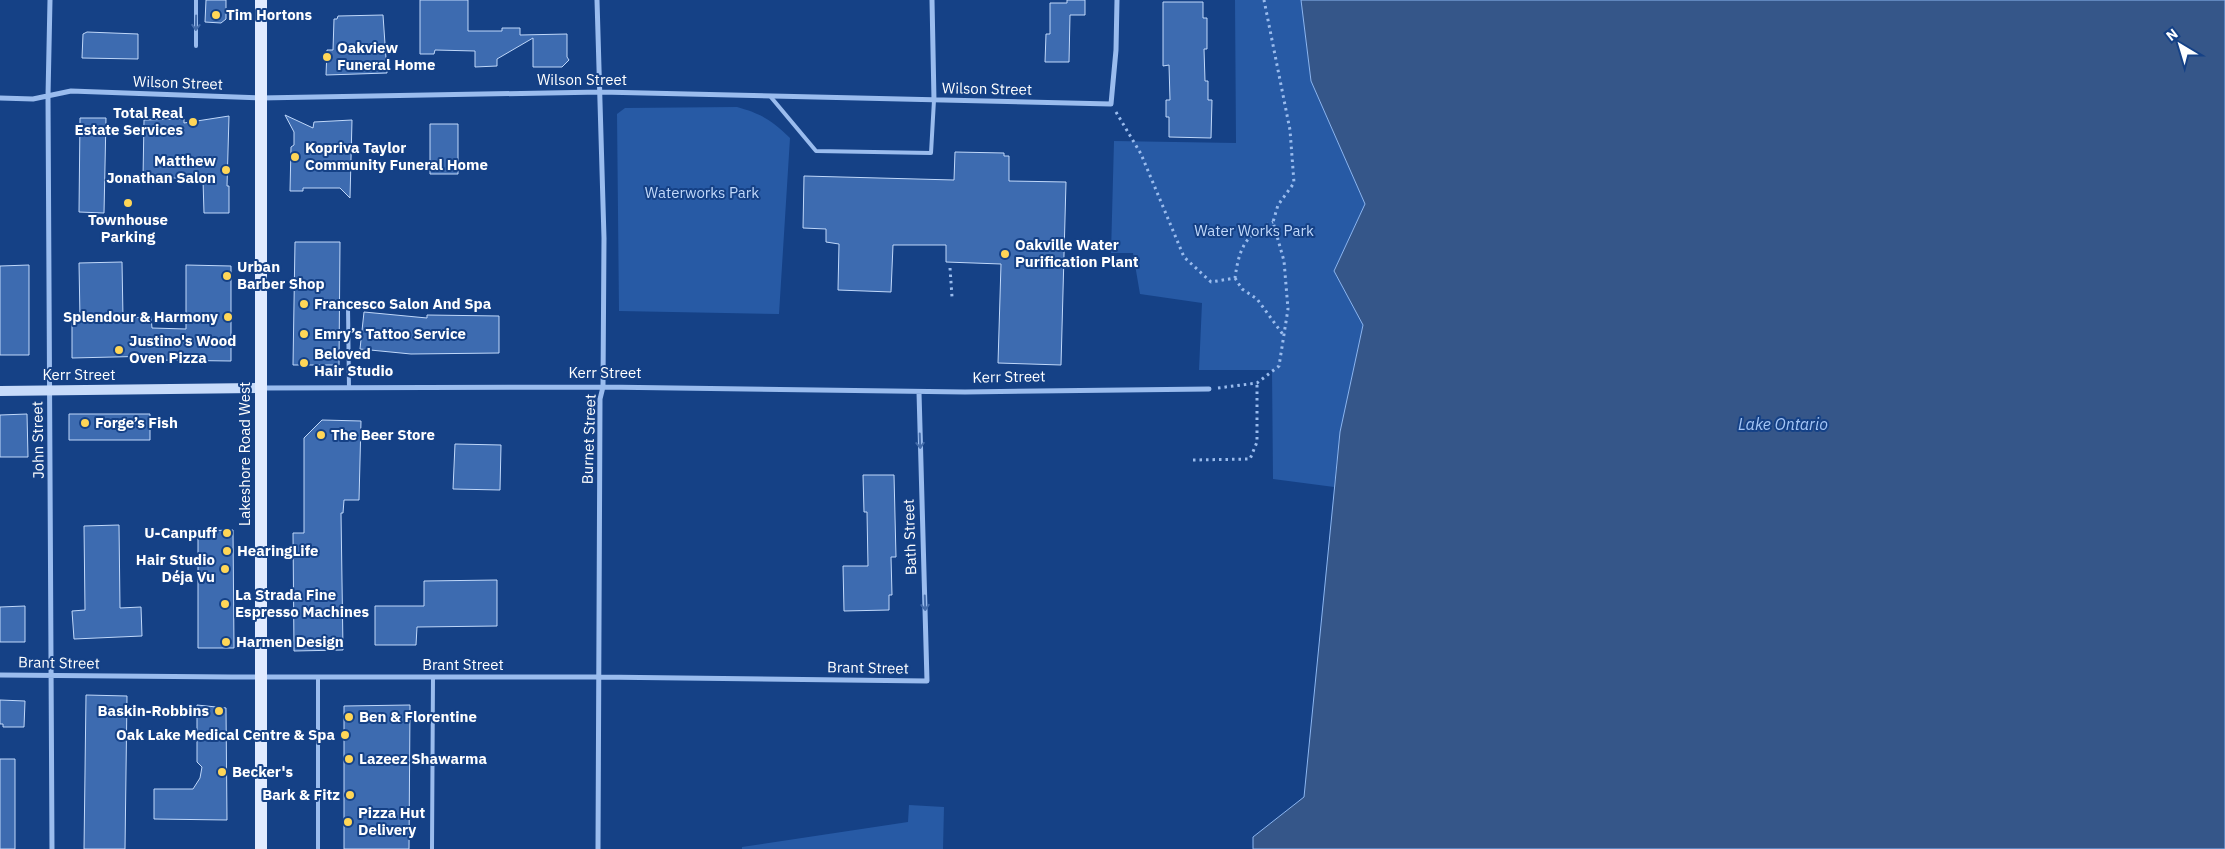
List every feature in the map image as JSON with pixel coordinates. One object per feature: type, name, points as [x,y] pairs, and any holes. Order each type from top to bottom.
[{"type":"main road","name":"Lakeshore Road West","points":[[261,0],[261,849]]},
{"type":"main road","name":"Kerr Street","points":[[0,391],[260,388]]},
{"type":"street","name":"John Street","points":[[50,0],[48,96],[52,849]]},
{"type":"street","name":"Burnet Street","points":[[598,0],[604,238],[603,387],[600,399],[598,849]]},
{"type":"street","points":[[932,0],[934,100]]},
{"type":"street","points":[[1111,104],[1116,50],[1117,0]]},
{"type":"street","name":"Wilson Street","points":[[0,98],[33,99],[72,91],[260,98],[601,92],[1111,104]]},
{"type":"street","name":"Kerr Street","points":[[260,388],[603,387],[919,392],[1209,389]]},
{"type":"street","name":"Bath Street","points":[[919,392],[927,681]]},
{"type":"street","name":"Brant Street","points":[[0,675],[599,677],[927,681]]},
{"type":"lane","points":[[196,0],[196,46]]},
{"type":"lane","points":[[770,96],[816,151],[931,153],[934,100]]},
{"type":"lane","points":[[348,306],[349,388]]},
{"type":"lane","points":[[318,677],[318,849]]},
{"type":"lane","points":[[432,849],[433,677]]},
{"type":"path","points":[[1209,389],[1257,383],[1279,366],[1288,309],[1284,261],[1273,222],[1278,205],[1294,183],[1290,130],[1264,0]]},
{"type":"path","points":[[1111,104],[1141,154],[1184,257],[1211,282],[1235,278]]},
{"type":"path","points":[[1273,222],[1256,230],[1238,255],[1235,278],[1242,289],[1257,300],[1284,336]]},
{"type":"path","points":[[950,268],[952,297]]},
{"type":"path","points":[[1194,460],[1250,459],[1257,442],[1257,383]]},
{"type":"green space","name":"Water Works Park","points":[[1235,0],[1301,0],[1311,81],[1365,204],[1334,271],[1363,325],[1340,432],[1334,487],[1273,479],[1272,370],[1199,370],[1202,303],[1140,294],[1133,253],[1111,253],[1114,141],[1236,143]]},
{"type":"green space","name":"Waterworks Park","points":[[737,107],[766,118],[790,138],[779,314],[619,311],[617,114],[625,108]]},
{"type":"green space","points":[[909,805],[944,807],[943,849],[742,849],[742,847],[908,822]]},
{"type":"water","name":"Lake Ontario","points":[[1301,0],[2225,0],[2225,849],[1253,849],[1253,837],[1304,797],[1340,432],[1363,325],[1334,271],[1365,204],[1311,81]]},
{"type":"building","name":"Tim Hortons","points":[[206,0],[226,0],[226,19],[221,23],[205,22]]},
{"type":"building","points":[[420,0],[468,0],[468,31],[502,31],[502,28],[520,28],[520,35],[567,34],[567,57],[569,60],[562,67],[533,67],[533,38],[497,59],[497,66],[475,67],[475,51],[435,50],[434,54],[420,54]]},
{"type":"building","points":[[1067,0],[1085,0],[1085,15],[1070,15],[1069,62],[1045,62],[1046,34],[1050,34],[1050,3],[1067,3]]},
{"type":"building","points":[[1163,2],[1203,2],[1203,18],[1207,18],[1207,49],[1204,49],[1205,81],[1208,81],[1208,100],[1212,100],[1211,138],[1169,137],[1169,117],[1166,117],[1166,100],[1170,100],[1169,65],[1163,66]]},
{"type":"building","points":[[383,15],[387,73],[326,75],[327,50],[333,50],[334,19],[337,19],[338,16]]},
{"type":"building","points":[[87,32],[138,34],[138,59],[82,58],[83,34]]},
{"type":"building","points":[[285,115],[313,128],[314,122],[352,120],[350,198],[340,188],[303,188],[303,191],[290,191],[291,147],[294,145],[294,132]]},
{"type":"building","points":[[229,116],[227,186],[229,186],[229,213],[204,213],[203,180],[143,178],[144,120],[184,119],[184,123]]},
{"type":"building","points":[[80,118],[106,118],[104,213],[79,212]]},
{"type":"building","points":[[430,124],[458,124],[458,174],[430,174]]},
{"type":"building","name":"Oakville Water Purification Plant","points":[[955,152],[1004,153],[1004,156],[1009,156],[1009,181],[1066,182],[1061,365],[998,363],[1001,264],[946,262],[946,245],[893,245],[891,292],[838,290],[839,244],[826,242],[826,229],[803,228],[804,176],[954,180]]},
{"type":"building","points":[[295,242],[340,242],[339,365],[293,365]]},
{"type":"building","points":[[122,262],[123,318],[151,317],[152,328],[186,329],[186,265],[231,266],[231,361],[155,360],[155,356],[72,358],[72,319],[80,319],[79,263]]},
{"type":"building","points":[[29,265],[29,355],[0,355],[0,266]]},
{"type":"building","points":[[364,312],[427,318],[427,315],[499,316],[499,353],[411,354],[360,349]]},
{"type":"building","points":[[27,414],[28,457],[0,457],[0,415]]},
{"type":"building","points":[[69,414],[150,414],[150,440],[69,440]]},
{"type":"building","points":[[322,420],[361,421],[359,500],[344,500],[343,513],[341,513],[343,650],[294,651],[293,533],[304,533],[304,438]]},
{"type":"building","points":[[455,444],[501,445],[500,490],[453,489]]},
{"type":"building","points":[[863,475],[894,475],[896,557],[891,557],[892,595],[889,595],[889,610],[844,611],[843,566],[868,566],[867,512],[864,512]]},
{"type":"building","points":[[119,525],[120,608],[141,607],[142,636],[74,639],[72,611],[85,610],[84,526]]},
{"type":"building","points":[[233,530],[234,648],[198,648],[198,531]]},
{"type":"building","points":[[497,580],[497,626],[417,627],[416,645],[375,645],[375,606],[424,606],[424,581]]},
{"type":"building","points":[[25,606],[25,642],[0,642],[0,607]]},
{"type":"building","points":[[86,695],[127,696],[125,849],[84,849]]},
{"type":"building","points":[[0,700],[25,701],[24,727],[3,727],[3,724],[0,724]]},
{"type":"building","points":[[197,705],[226,708],[227,820],[154,819],[154,789],[193,789],[200,778],[202,767],[197,762]]},
{"type":"building","points":[[410,705],[409,849],[344,849],[344,706]]},
{"type":"building","points":[[0,759],[15,759],[15,849],[0,849]]},
{"type":"place","name":"Tim Hortons","points":[[216,15]]},
{"type":"place","name":"Oakview Funeral Home","points":[[327,57]]},
{"type":"place","name":"Total Real Estate Services","points":[[193,122]]},
{"type":"place","name":"Kopriva Taylor Community Funeral Home","points":[[295,157]]},
{"type":"place","name":"Matthew Jonathan Salon","points":[[226,170]]},
{"type":"place","name":"Townhouse Parking","points":[[128,203]]},
{"type":"place","name":"Oakville Water Purification Plant","points":[[1005,254]]},
{"type":"place","name":"Urban Barber Shop","points":[[227,276]]},
{"type":"place","name":"Francesco Salon And Spa","points":[[304,304]]},
{"type":"place","name":"Splendour & Harmony","points":[[228,317]]},
{"type":"place","name":"Emry’s Tattoo Service","points":[[304,334]]},
{"type":"place","name":"Justino's Wood Oven Pizza","points":[[119,350]]},
{"type":"place","name":"Beloved Hair Studio","points":[[304,363]]},
{"type":"place","name":"Forge’s Fish","points":[[85,423]]},
{"type":"place","name":"The Beer Store","points":[[321,435]]},
{"type":"place","name":"U-Canpuff","points":[[227,533]]},
{"type":"place","name":"HearingLife","points":[[227,551]]},
{"type":"place","name":"Hair Studio Déja Vu","points":[[225,569]]},
{"type":"place","name":"La Strada Fine Espresso Machines","points":[[225,604]]},
{"type":"place","name":"Harmen Design","points":[[226,642]]},
{"type":"place","name":"Baskin-Robbins","points":[[219,711]]},
{"type":"place","name":"Ben & Florentine","points":[[349,717]]},
{"type":"place","name":"Oak Lake Medical Centre & Spa","points":[[345,735]]},
{"type":"place","name":"Lazeez Shawarma","points":[[349,759]]},
{"type":"place","name":"Becker's","points":[[222,772]]},
{"type":"place","name":"Bark & Fitz","points":[[350,795]]},
{"type":"place","name":"Pizza Hut Delivery","points":[[348,822]]}]
